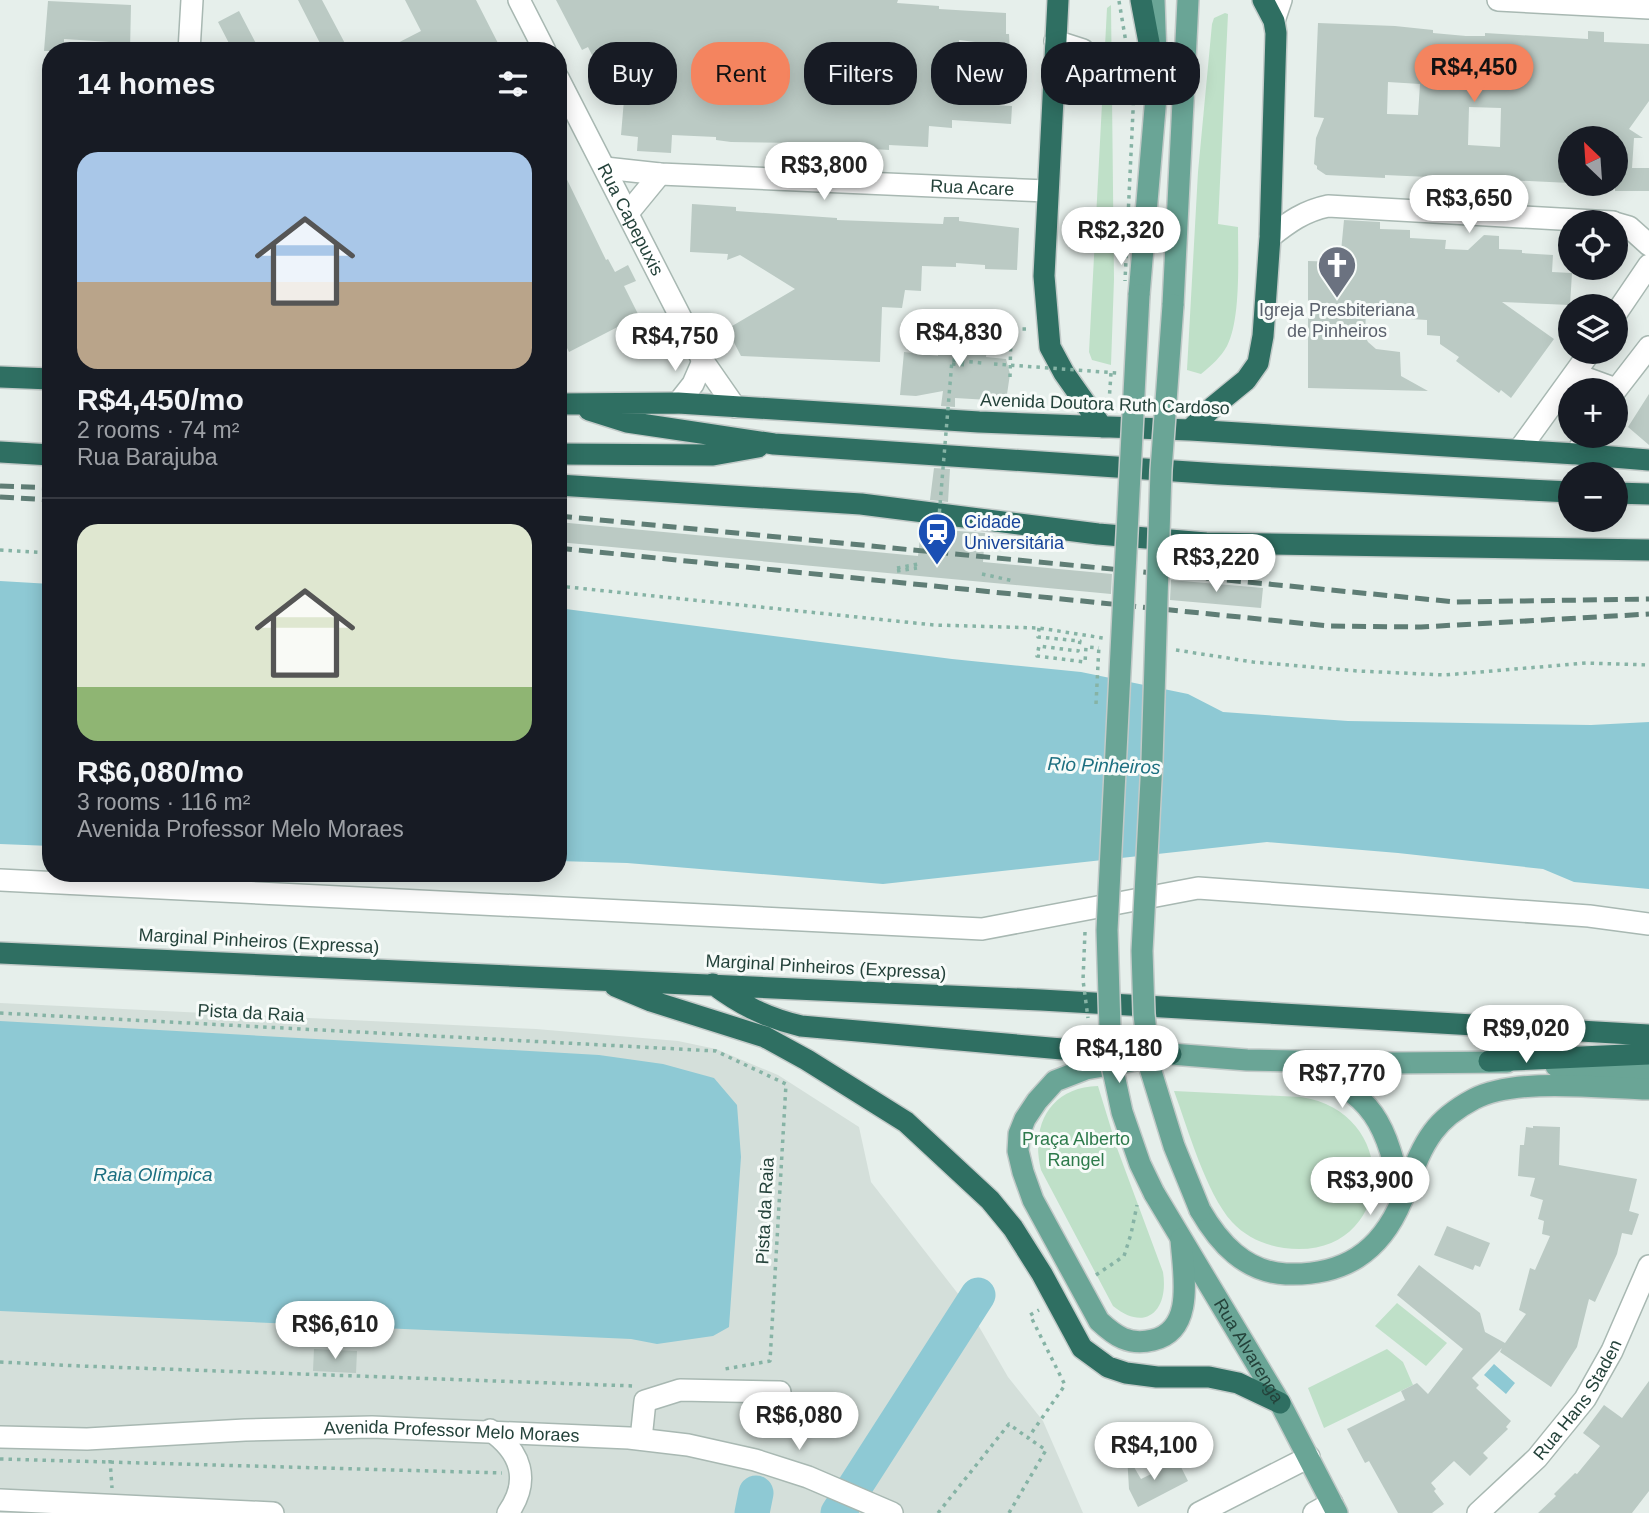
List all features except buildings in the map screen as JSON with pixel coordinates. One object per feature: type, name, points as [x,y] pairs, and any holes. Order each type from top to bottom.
[{"type":"highway","points":[[1058,0],[1044,276],[1050,347],[1064,373],[1102,427]]},
{"type":"highway","points":[[1141,0],[1149,42]]},
{"type":"highway","points":[[1190,430],[1246,380],[1258,363],[1263,336],[1270,237],[1276,63],[1274,21],[1264,0]]},
{"type":"highway","points":[[0,377],[42,379]]},
{"type":"highway","name":"Avenida Doutora Ruth Cardoso","points":[[567,404],[678,403],[1519,450],[1558,447]]},
{"type":"highway","points":[[567,404],[627,422],[774,444],[1197,473],[1558,491]]},
{"type":"highway","points":[[567,454],[713,455],[774,444]]},
{"type":"highway","name":"Avenida Doutora Ruth Cardoso","points":[[1595,448],[1649,460]]},
{"type":"highway","points":[[0,452],[42,454]]},
{"type":"highway","points":[[567,486],[861,505],[1098,534],[1206,543],[1649,550]]},
{"type":"highway","points":[[1628,493],[1649,494]]},
{"type":"highway","name":"Marginal Pinheiros (Expressa)","points":[[0,953],[1204,1008],[1649,1035]]},
{"type":"highway","points":[[604,981],[651,1001],[765,1037],[906,1122],[998,1209],[1013,1228],[1082,1348],[1108,1367],[1126,1373],[1157,1377],[1209,1377],[1238,1383],[1280,1403]]},
{"type":"highway","points":[[713,984],[757,1012],[776,1021],[801,1026],[1062,1049],[1171,1054]]},
{"type":"highway","points":[[1489,1061],[1649,1054]]},
{"type":"main road","name":"Rua Alvarenga","points":[[1154,0],[1155,42]]},
{"type":"main road","points":[[1188,0],[1173,305],[1161,470],[1152,761],[1142,964],[1150,1068],[1174,1146],[1200,1210],[1214,1234],[1227,1248],[1253,1267],[1278,1274],[1306,1275],[1339,1266],[1366,1253],[1384,1235],[1432,1132],[1448,1116],[1475,1098],[1504,1088],[1530,1086],[1649,1089]]},
{"type":"main road","name":"Rua Alvarenga","points":[[1155,105],[1139,295],[1107,930],[1111,1061],[1122,1112],[1140,1164],[1146,1198],[1181,1239],[1280,1403],[1309,1458],[1328,1510]]},
{"type":"main road","points":[[1181,1239],[1184,1304],[1180,1320],[1172,1331],[1159,1339],[1142,1343],[1124,1341],[1099,1321],[1033,1200],[1023,1172],[1018,1151],[1019,1134],[1025,1119],[1051,1084],[1066,1075],[1086,1069],[1171,1054],[1247,1060],[1393,1063],[1489,1061],[1649,1072]]},
{"type":"main road","points":[[1247,1060],[1322,1076],[1340,1083],[1359,1097],[1375,1117],[1387,1141],[1402,1200]]},
{"type":"street","points":[[190,42],[192,0]]},
{"type":"street","points":[[519,0],[540,42]]},
{"type":"street","points":[[1274,21],[1281,0]]},
{"type":"street","points":[[1498,0],[1649,8]]},
{"type":"street","name":"Rua Capepuxis","points":[[567,95],[703,361],[735,407]]},
{"type":"street","name":"Rua Acare","points":[[605,168],[660,174],[1047,191]]},
{"type":"street","points":[[628,213],[660,174]]},
{"type":"street","points":[[1270,237],[1294,219],[1311,210],[1328,206],[1558,220]]},
{"type":"street","points":[[1628,227],[1649,245]]},
{"type":"street","points":[[1628,296],[1649,265]]},
{"type":"street","points":[[1625,378],[1649,347]]},
{"type":"street","points":[[678,403],[693,384],[703,361]]},
{"type":"street","points":[[1519,450],[1582,364]]},
{"type":"street","points":[[1575,374],[1585,378]]},
{"type":"street","points":[[0,880],[982,929],[1198,888],[1589,916],[1649,924]]},
{"type":"street","name":"Rua Hans Staden","points":[[1478,1513],[1537,1458],[1585,1399],[1612,1351],[1649,1266]]},
{"type":"street","points":[[641,1439],[645,1401],[680,1390],[780,1392]]},
{"type":"street","name":"Avenida Professor Melo Moraes","points":[[0,1437],[109,1437],[372,1427],[490,1430],[641,1439],[688,1445],[755,1460],[808,1477],[892,1513]]},
{"type":"street","points":[[490,1430],[512,1450],[521,1474],[516,1502],[508,1513]]},
{"type":"street","points":[[1199,1513],[1309,1458]]},
{"type":"street","points":[[0,1500],[274,1513]]},
{"type":"path","points":[[1010,377],[1011,329]]},
{"type":"path","points":[[938,529],[952,360],[982,363]]},
{"type":"path","points":[[952,363],[967,364]]},
{"type":"path","points":[[994,364],[1136,374]]},
{"type":"path","points":[[0,550],[42,552]]},
{"type":"path","points":[[897,570],[917,566]]},
{"type":"path","points":[[982,574],[1014,581]]},
{"type":"path","points":[[1039,628],[1038,637],[1080,641],[1078,651],[1038,646],[1037,656],[1085,662],[1086,647],[1099,648]]},
{"type":"path","name":"Pista da Raia","points":[[0,1013],[716,1051],[786,1084],[770,1361],[717,1371]]},
{"type":"path","points":[[1081,1286],[1124,1256],[1146,1198]]},
{"type":"path","points":[[1028,1438],[1065,1385],[1030,1315],[1057,1302]]},
{"type":"path","points":[[0,1362],[637,1386]]},
{"type":"path","points":[[938,1513],[1009,1424],[1046,1450],[1009,1513]]},
{"type":"path","points":[[109,1437],[113,1506]]},
{"type":"path","points":[[0,1460],[521,1474]]},
{"type":"shaded area","points":[[0,1003],[536,1029],[678,1041],[716,1049],[778,1075],[859,1127],[871,1182],[966,1304],[1008,1377],[1043,1421],[1083,1513],[0,1513]]},
{"type":"green space","points":[[1111,5],[1111,42],[1105,42],[1107,8]]},
{"type":"green space","points":[[1228,14],[1218,224],[1238,227],[1238,288],[1235,321],[1227,346],[1216,361],[1201,374],[1187,370],[1198,172],[1212,24],[1214,18]]},
{"type":"green space","points":[[1102,105],[1112,105],[1114,279],[1111,365],[1092,360],[1089,352]]},
{"type":"green space","name":"Praça Alberto Rangel","points":[[1098,1086],[1117,1148],[1163,1272],[1164,1285],[1159,1307],[1145,1317],[1125,1314],[1113,1306],[1041,1170],[1039,1138],[1047,1112],[1067,1093]]},
{"type":"green space","points":[[1174,1091],[1301,1097],[1335,1109],[1358,1129],[1371,1156],[1373,1184],[1365,1211],[1348,1233],[1321,1246],[1284,1248],[1249,1236],[1232,1222],[1214,1195],[1198,1160]]},
{"type":"green space","points":[[1397,1303],[1447,1343],[1426,1366],[1375,1326]]},
{"type":"green space","points":[[1387,1349],[1403,1362],[1413,1385],[1324,1428],[1308,1388]]},
{"type":"water","points":[[0,581],[42,583],[42,846],[0,844]]},
{"type":"water","name":"Rio Pinheiros","points":[[567,609],[952,659],[1081,672],[1188,694],[1223,712],[1348,721],[1591,725],[1649,722],[1649,889],[1574,882],[1543,869],[1267,842],[883,884],[627,863],[567,861]]},
{"type":"water","name":"Raia Olímpica","points":[[0,1021],[599,1055],[663,1064],[714,1078],[737,1105],[741,1157],[729,1327],[713,1336],[657,1344],[631,1339],[0,1311]]},
{"type":"water","points":[[1494,1364],[1515,1383],[1506,1394],[1484,1375]]},
{"type":"waterway","points":[[838,1513],[978,1295]]},
{"type":"waterway","points":[[752,1513],[756,1493]]},
{"type":"railway","points":[[0,486],[42,488]]},
{"type":"railway","points":[[0,497],[42,499]]},
{"type":"railway","points":[[567,517],[1456,602],[1649,599]]},
{"type":"railway","points":[[567,549],[1329,626],[1421,627],[1649,614]]},
{"type":"place","name":"Igreja Presbiteriana de Pinheiros","points":[[1337,299]]},
{"type":"place","name":"Cidade Universitária","points":[[937,566]]}]
